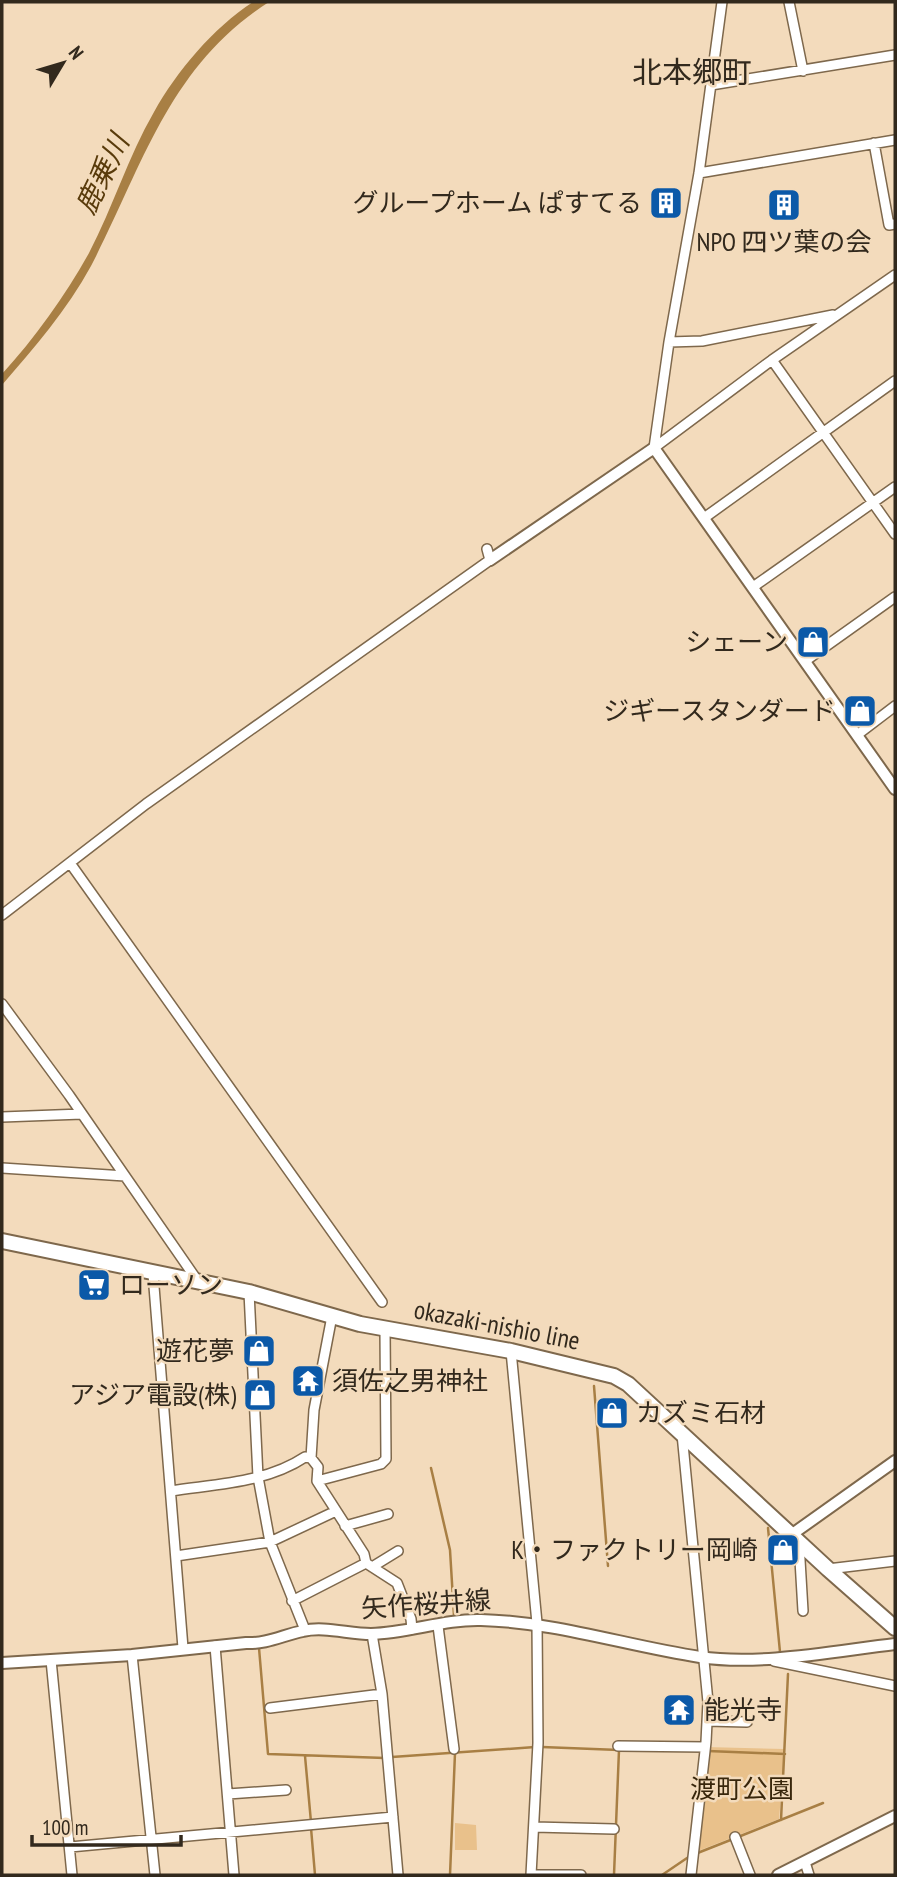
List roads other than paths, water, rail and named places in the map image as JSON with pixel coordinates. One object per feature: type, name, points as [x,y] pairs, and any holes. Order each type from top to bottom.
[{"type":"main road","name":"okazaki-nishio line","points":[[2,1241],[248,1292],[385,1329],[511,1351],[614,1376],[628,1384],[895,1628]]},
{"type":"street","points":[[722,2],[699,173],[669,342],[654,448],[895,789]]},
{"type":"street","points":[[789,2],[803,71]]},
{"type":"street","points":[[711,85],[895,55]]},
{"type":"street","points":[[699,173],[895,140]]},
{"type":"street","points":[[874,144],[889,225],[895,224]]},
{"type":"street","points":[[884,194],[895,192]]},
{"type":"street","points":[[2,915],[146,804],[488,555],[654,448],[772,360],[894,279]]},
{"type":"street","points":[[669,342],[702,341],[838,314]]},
{"type":"street","points":[[772,360],[895,534]]},
{"type":"street","points":[[704,518],[895,381]]},
{"type":"street","points":[[753,587],[895,487]]},
{"type":"street","points":[[805,661],[895,597]]},
{"type":"street","points":[[857,735],[895,706]]},
{"type":"street","points":[[70,863],[382,1302]]},
{"type":"street","points":[[2,1004],[199,1283]]},
{"type":"street","points":[[2,1117],[82,1114]]},
{"type":"street","points":[[2,1168],[125,1176]]},
{"type":"street","points":[[153,1274],[183,1648]]},
{"type":"street","points":[[248,1292],[258,1477],[270,1542],[305,1630]]},
{"type":"street","points":[[311,1458],[314,1410],[332,1316]]},
{"type":"street","points":[[317,1481],[381,1464],[386,1459],[385,1329]]},
{"type":"street","points":[[511,1351],[537,1623],[538,1743],[531,1875],[581,1875]]},
{"type":"street","points":[[682,1433],[708,1702],[691,1875]]},
{"type":"street","points":[[171,1491],[258,1477],[287,1469],[305,1457],[311,1458],[318,1466],[317,1481],[369,1565],[397,1583],[411,1619],[412,1629]]},
{"type":"street","points":[[803,1611],[795,1539],[895,1461]]},
{"type":"street","points":[[176,1556],[270,1542],[336,1511]]},
{"type":"street","points":[[345,1526],[388,1514]]},
{"type":"street","points":[[292,1601],[398,1551]]},
{"type":"street","points":[[828,1569],[895,1561]]},
{"type":"street","name":"矢作桜井線","points":[[2,1664],[260,1644],[305,1630],[372,1634],[439,1626],[449,1621],[479,1620],[537,1623],[702,1657],[764,1658],[895,1644]]},
{"type":"street","points":[[439,1626],[454,1749]]},
{"type":"street","points":[[372,1634],[382,1694],[398,1875]]},
{"type":"street","points":[[215,1646],[234,1875]]},
{"type":"street","points":[[132,1655],[155,1875]]},
{"type":"street","points":[[764,1658],[895,1686]]},
{"type":"street","points":[[51,1660],[72,1875]]},
{"type":"street","points":[[270,1708],[382,1694]]},
{"type":"street","points":[[707,1721],[747,1722]]},
{"type":"street","points":[[618,1746],[705,1747]]},
{"type":"street","points":[[228,1794],[286,1790]]},
{"type":"street","points":[[70,1847],[393,1817]]},
{"type":"street","points":[[778,1875],[895,1818]]},
{"type":"street","points":[[534,1827],[614,1829]]},
{"type":"street","points":[[735,1836],[750,1875]]},
{"type":"street","points":[[805,1862],[809,1875]]},
{"type":"waterway","points":[[594,1386],[608,1566]]},
{"type":"waterway","points":[[431,1468],[450,1550],[454,1616]]},
{"type":"waterway","points":[[768,1528],[780,1652]]},
{"type":"waterway","points":[[259,1648],[268,1754],[385,1758]]},
{"type":"waterway","points":[[781,1820],[788,1674]]},
{"type":"waterway","points":[[392,1757],[535,1747]]},
{"type":"waterway","points":[[542,1747],[619,1750],[614,1875]]},
{"type":"waterway","points":[[708,1751],[785,1754]]},
{"type":"waterway","points":[[450,1875],[455,1753]]},
{"type":"waterway","points":[[305,1756],[311,1822]]},
{"type":"waterway","points":[[738,1837],[823,1803]]},
{"type":"waterway","points":[[311,1828],[315,1875]]},
{"type":"waterway","points":[[695,1854],[733,1839]]},
{"type":"waterway","points":[[662,1875],[690,1856]]},
{"type":"place","name":"グループホーム ぱすてる","points":[[666,203]]},
{"type":"place","name":"NPO 四ツ葉の会","points":[[784,205]]},
{"type":"place","name":"シェーン","points":[[813,642]]},
{"type":"place","name":"ジギースタンダード","points":[[860,711]]},
{"type":"place","name":"ローソン","points":[[94,1285]]},
{"type":"place","name":"遊花夢","points":[[259,1351]]},
{"type":"place","name":"須佐之男神社","points":[[308,1381]]},
{"type":"place","name":"アジア電設(株)","points":[[260,1395]]},
{"type":"place","name":"カズミ石材","points":[[612,1413]]},
{"type":"place","name":"K・ファクトリー岡崎","points":[[783,1550]]},
{"type":"place","name":"能光寺","points":[[679,1710]]},
{"type":"district","name":"北本郷町","points":[[692,73]]},
{"type":"water label","name":"鹿乗川","points":[[102,174]]},
{"type":"park label","name":"渡町公園","points":[[742,1789]]}]
